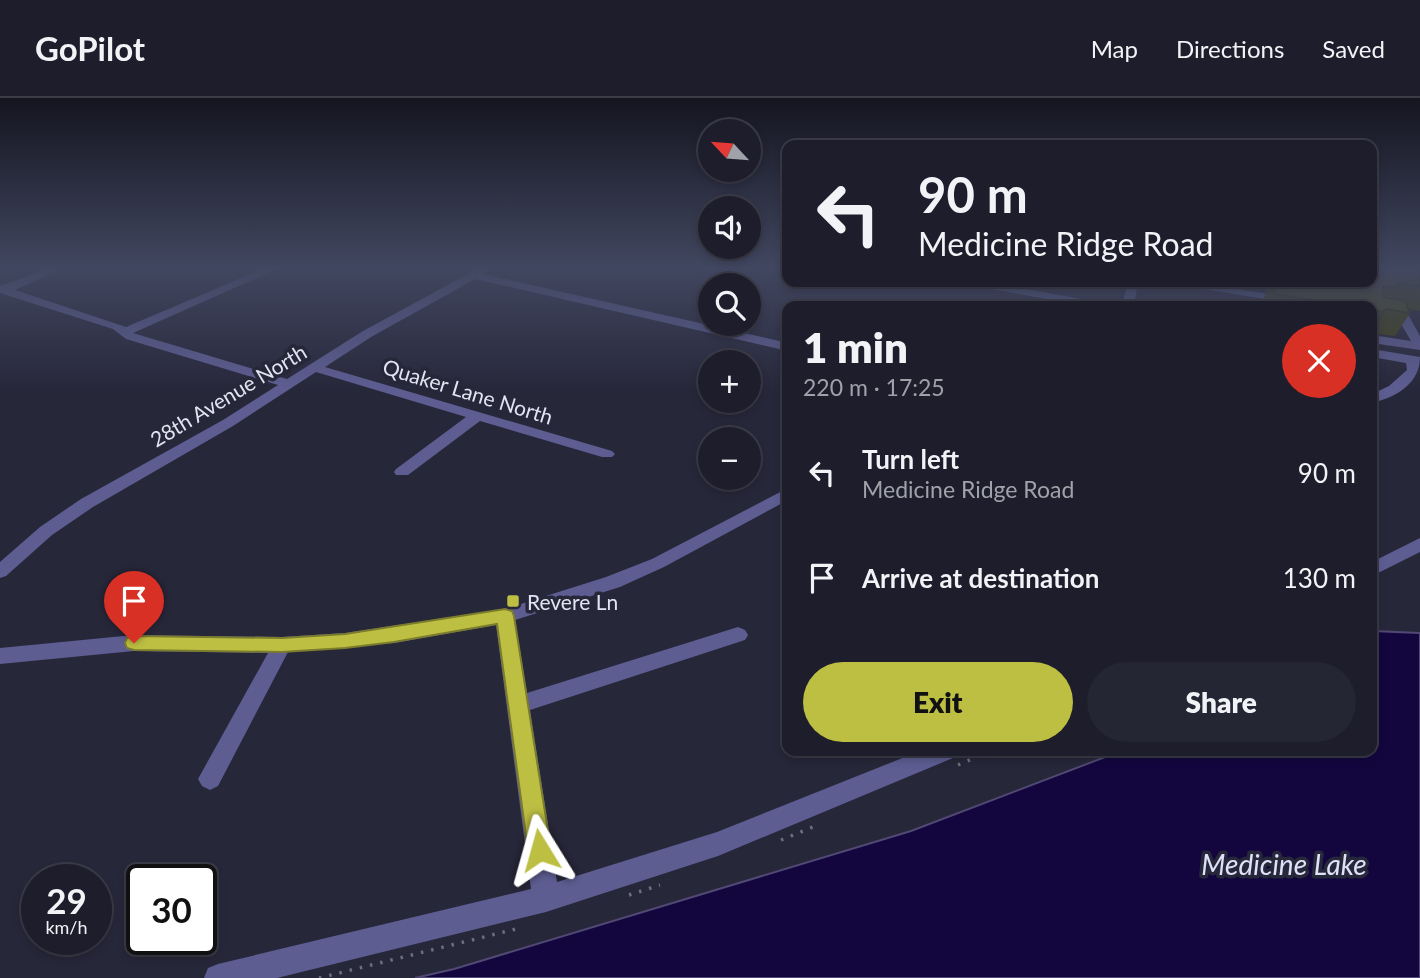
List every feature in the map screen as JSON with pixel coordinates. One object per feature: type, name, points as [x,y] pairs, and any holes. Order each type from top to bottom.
[{"type":"street","points":[[65,309],[117,326],[130,336],[290,385]]},
{"type":"street","points":[[125,332],[178,309]]},
{"type":"street","name":"28th Avenue North","points":[[0,572],[46,531],[86,503],[290,385],[367,334],[412,309]]},
{"type":"street","points":[[634,309],[782,345]]},
{"type":"street","points":[[1377,315],[1405,319],[1420,345]]},
{"type":"street","points":[[1377,343],[1420,345]]},
{"type":"street","points":[[1377,344],[1416,360],[1408,379],[1377,395]]},
{"type":"street","name":"Quaker Lane North","points":[[316,368],[607,454]]},
{"type":"street","points":[[402,472],[477,416]]},
{"type":"street","points":[[0,656],[134,643],[282,645],[394,635],[505,616],[603,586],[658,563],[782,496]]},
{"type":"street","points":[[1377,567],[1420,544]]},
{"type":"street","points":[[505,616],[520,704],[546,899]]},
{"type":"street","points":[[520,704],[738,635]]},
{"type":"street","points":[[210,779],[282,645]]},
{"type":"street","points":[[218,978],[546,899],[718,844],[933,756]]},
{"type":"water","name":"Medicine Lake","points":[[1377,631],[1420,633],[1420,978],[415,978],[454,969],[911,831],[1108,756],[1377,756]]},
{"type":"building","points":[[1386,309],[1408,309],[1410,313]]},
{"type":"place","name":"Revere Ln","points":[[513,601]]},
{"type":"route","points":[[134,643],[282,645],[345,641],[505,616],[540,850]]}]
